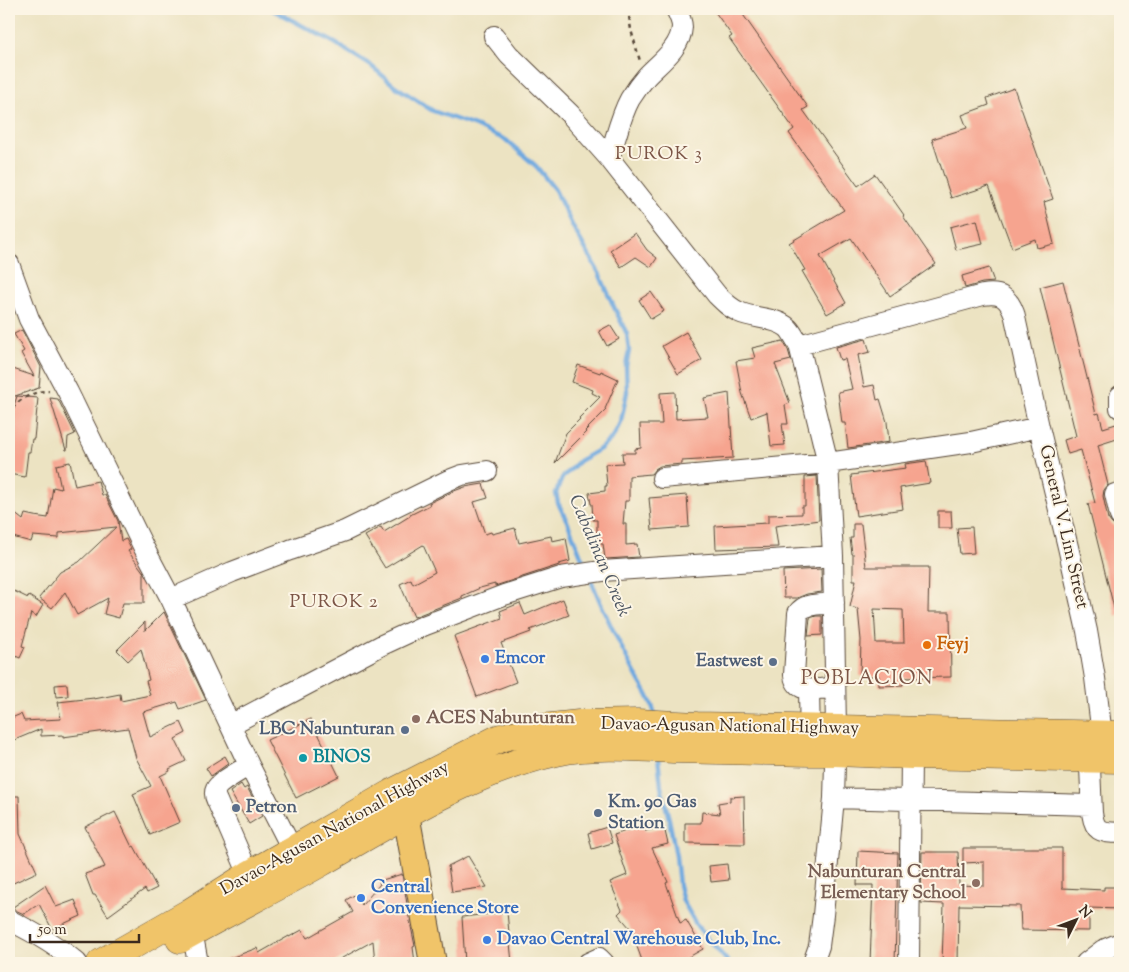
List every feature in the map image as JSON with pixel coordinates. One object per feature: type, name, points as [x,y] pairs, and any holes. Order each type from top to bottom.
[{"type":"highway","name":"Davao-Agusan National Highway","points":[[101,963],[191,922],[268,892],[500,738],[542,728],[579,724],[637,735],[697,738],[1104,747]]},
{"type":"highway","name":"Davao-Agusan National Highway","points":[[822,740],[911,756],[1104,747]]},
{"type":"highway","name":"Davao-Agusan National Highway","points":[[135,963],[191,922],[249,875],[293,851],[400,803]]},
{"type":"main road","points":[[400,803],[433,963]]},
{"type":"street","points":[[610,158],[629,101],[646,78],[677,44],[682,27],[676,9]]},
{"type":"street","points":[[494,36],[509,55],[570,114],[610,158],[717,295],[728,306],[740,313],[780,322],[793,335],[798,345],[828,463],[834,556],[834,687],[822,740]]},
{"type":"street","points":[[9,264],[29,319],[68,392],[171,599],[249,765],[293,851]]},
{"type":"street","name":"General V. Lim Street","points":[[798,345],[983,294],[992,293],[1000,295],[1007,300],[1014,313],[1068,547],[1095,678],[1104,747],[1091,805],[1094,823],[1097,829],[1104,832],[1120,833]]},
{"type":"street","points":[[1120,396],[1120,408]]},
{"type":"street","points":[[662,478],[828,463],[971,442],[1039,427]]},
{"type":"street","points":[[171,599],[232,572],[345,531],[455,477],[488,471]]},
{"type":"street","points":[[1115,494],[1120,516]]},
{"type":"street","points":[[230,725],[382,645],[423,626],[504,595],[561,577],[592,572],[834,556]]},
{"type":"street","points":[[834,604],[807,606],[801,608],[797,615],[795,678],[804,689],[834,687]]},
{"type":"street","points":[[809,690],[834,798],[819,946],[813,963]]},
{"type":"street","points":[[909,963],[911,756]]},
{"type":"street","points":[[249,765],[220,784],[215,794],[249,875]]},
{"type":"street","points":[[834,798],[1091,805]]},
{"type":"street","points":[[9,920],[48,942],[77,963]]},
{"type":"street","points":[[191,922],[198,963]]},
{"type":"street","points":[[1086,963],[1103,950],[1120,943]]},
{"type":"path","points":[[628,9],[631,30],[646,78]]},
{"type":"path","points":[[9,415],[11,408],[24,398],[41,390],[68,392]]},
{"type":"building","points":[[713,9],[739,9],[808,107],[803,110],[858,186],[875,174],[936,264],[890,296],[851,238],[820,256],[846,303],[827,314],[802,271],[805,270],[789,243],[844,210],[789,133],[794,129],[729,38],[732,36]]},
{"type":"building","points":[[1014,88],[1053,199],[1044,202],[1054,244],[1037,248],[1035,239],[1012,248],[989,186],[951,198],[932,139],[967,128],[962,115],[989,105],[987,98]]},
{"type":"building","points":[[977,220],[983,244],[956,250],[950,227]]},
{"type":"building","points":[[635,233],[647,250],[657,258],[651,267],[636,257],[621,267],[610,250]]},
{"type":"building","points":[[989,268],[994,282],[965,288],[962,276]]},
{"type":"building","points":[[1063,281],[1096,414],[1099,413],[1103,428],[1116,424],[1120,436],[1120,438],[1098,445],[1108,485],[1104,490],[1103,496],[1108,519],[1120,531],[1120,615],[1116,616],[1088,504],[1095,503],[1081,450],[1068,454],[1064,440],[1076,436],[1040,287]]},
{"type":"building","points":[[651,292],[664,311],[651,319],[639,300]]},
{"type":"building","points":[[610,325],[619,339],[607,346],[599,331]]},
{"type":"building","points":[[22,330],[41,367],[39,388],[9,398],[9,382],[13,369],[34,376],[21,353],[24,351],[14,334]]},
{"type":"building","points":[[686,332],[702,360],[678,374],[662,346]]},
{"type":"building","points":[[866,339],[870,352],[858,355],[864,387],[874,385],[877,400],[880,399],[887,422],[889,442],[848,448],[845,423],[842,423],[838,392],[852,389],[845,359],[840,360],[836,347]]},
{"type":"building","points":[[783,341],[791,360],[775,364],[790,403],[785,405],[788,424],[782,424],[785,445],[771,446],[767,412],[751,418],[742,393],[736,361],[755,358],[752,348]]},
{"type":"building","points":[[578,365],[600,373],[601,371],[618,379],[606,410],[555,463],[566,433],[600,397],[592,393],[593,390],[572,382]]},
{"type":"building","points":[[675,392],[676,419],[708,417],[704,398],[729,393],[733,458],[682,461],[682,464],[660,466],[651,474],[629,476],[629,501],[625,501],[623,524],[626,524],[626,545],[637,544],[639,557],[605,559],[603,544],[597,544],[597,520],[593,520],[589,493],[605,491],[605,486],[607,486],[605,464],[623,463],[622,453],[635,453],[635,449],[641,448],[640,424],[662,424],[660,393]]},
{"type":"building","points":[[17,396],[38,398],[34,439],[32,439],[30,452],[28,452],[25,477],[9,474],[9,422]]},
{"type":"building","points":[[50,398],[58,399],[75,434],[68,437],[67,450],[66,450]]},
{"type":"building","points":[[926,461],[930,483],[900,488],[903,509],[856,516],[851,475],[906,468],[905,464]]},
{"type":"building","points":[[70,462],[75,486],[98,481],[102,495],[105,495],[118,521],[121,541],[126,539],[131,549],[128,551],[144,573],[144,603],[123,603],[119,618],[104,614],[108,598],[77,615],[65,592],[52,608],[39,598],[60,572],[79,562],[116,527],[59,533],[59,538],[33,536],[31,542],[9,536],[9,509],[23,520],[25,514],[48,518],[53,487],[61,489],[56,465]]},
{"type":"building","points":[[817,476],[819,520],[775,526],[778,547],[716,549],[715,526],[768,523],[768,515],[802,514],[802,506],[805,506],[805,477]]},
{"type":"building","points":[[483,484],[488,498],[474,502],[485,534],[515,528],[519,543],[551,536],[552,541],[566,538],[570,561],[495,586],[495,584],[480,588],[462,596],[462,598],[414,617],[400,584],[411,579],[413,584],[435,572],[423,545],[385,568],[365,536],[381,527],[384,532],[430,505],[429,503],[454,491]]},
{"type":"building","points":[[687,495],[689,527],[652,530],[649,498]]},
{"type":"building","points":[[938,511],[951,511],[952,528],[938,528]]},
{"type":"building","points":[[853,524],[861,524],[866,567],[929,567],[928,612],[950,612],[951,677],[903,678],[903,685],[879,686],[879,676],[860,676],[861,640],[858,609],[850,607],[856,580],[853,580],[853,554],[850,538],[853,538]],"holes":[[[874,609],[903,610],[904,643],[876,643]]]},
{"type":"building","points":[[972,527],[974,553],[960,554],[957,528]]},
{"type":"building","points":[[821,569],[822,592],[807,594],[797,598],[784,598],[783,571]]},
{"type":"building","points":[[14,591],[28,598],[29,596],[43,605],[36,617],[31,613],[22,646],[25,647],[20,658],[9,653],[9,599]]},
{"type":"building","name":"Emcor","points":[[563,599],[569,615],[501,643],[516,682],[477,697],[454,636],[502,618],[500,611],[520,603],[525,615]]},
{"type":"building","points":[[164,612],[206,700],[180,709],[177,702],[143,712],[150,737],[181,722],[186,733],[175,739],[186,761],[169,769],[170,771],[160,776],[180,822],[150,835],[133,794],[151,786],[136,758],[128,728],[63,737],[63,735],[41,736],[41,729],[12,741],[9,733],[9,719],[21,714],[24,721],[61,719],[58,702],[94,699],[120,694],[121,701],[150,695],[146,681],[149,680],[141,649],[128,661],[117,650],[145,622],[145,631]]},
{"type":"building","points":[[822,616],[822,635],[808,636],[810,618]]},
{"type":"building","points":[[67,684],[68,696],[56,697],[55,685]]},
{"type":"building","name":"BINOS","points":[[311,719],[339,776],[296,798],[267,740]]},
{"type":"building","points":[[225,756],[229,763],[211,776],[206,768]]},
{"type":"building","points":[[241,784],[244,789],[247,787],[262,816],[249,824],[230,792]]},
{"type":"building","points":[[9,796],[19,796],[20,834],[37,872],[9,885]]},
{"type":"building","points":[[744,796],[745,844],[685,843],[685,823],[701,823],[702,812],[720,814],[718,803],[730,801],[730,797]]},
{"type":"building","points":[[115,812],[132,847],[134,846],[157,888],[147,893],[145,889],[108,916],[95,895],[93,895],[85,874],[105,867],[85,827]]},
{"type":"building","points":[[643,825],[645,831],[664,827],[668,844],[652,848],[668,882],[666,883],[680,923],[686,920],[703,949],[678,963],[643,963],[630,928],[618,914],[622,910],[610,882],[627,875],[614,835]]},
{"type":"building","points":[[607,827],[612,843],[592,849],[588,833]]},
{"type":"building","points":[[963,848],[1062,848],[1062,888],[1104,890],[1104,887],[1120,887],[1120,909],[1089,908],[1089,931],[1021,930],[1020,906],[959,905],[958,963],[942,963],[944,904],[921,903],[922,852],[958,852],[959,885],[984,886],[984,862],[963,863]]},
{"type":"building","points":[[858,851],[898,853],[895,963],[870,963],[873,885],[857,885]]},
{"type":"building","points":[[468,856],[487,887],[452,892],[448,866]]},
{"type":"building","points":[[727,864],[729,880],[711,882],[709,866]]},
{"type":"building","points":[[402,874],[408,910],[406,911],[415,946],[413,947],[415,963],[375,963],[373,941],[333,963],[220,963],[257,948],[259,953],[302,930],[307,938],[353,912],[346,900],[356,894],[362,905],[380,884],[379,881]]},
{"type":"building","points":[[45,885],[56,907],[75,900],[81,916],[52,929],[39,904],[24,914],[15,910],[13,907]]},
{"type":"building","name":"Davao Central Warehouse Club, Inc.","points":[[507,912],[512,963],[465,963],[462,917]]},
{"type":"waterway","name":"Cabalinan Creek","points":[[271,9],[335,43],[370,65],[395,86],[433,111],[475,126],[506,140],[536,166],[555,190],[599,273],[627,334],[629,351],[626,366],[627,392],[621,421],[613,437],[600,449],[579,461],[562,478],[556,493],[558,503],[586,568]]},
{"type":"waterway","name":"Cabalinan Creek","points":[[590,578],[605,614],[649,698],[655,715]]},
{"type":"waterway","name":"Cabalinan Creek","points":[[658,757],[661,787],[669,819],[683,901],[697,926],[729,963]]},
{"type":"place","name":"Feyj","points":[[927,645]]},
{"type":"place","name":"Emcor","points":[[485,659]]},
{"type":"place","name":"Eastwest","points":[[773,662]]},
{"type":"place","name":"ACES Nabunturan","points":[[416,719]]},
{"type":"place","name":"LBC Nabunturan","points":[[405,730]]},
{"type":"place","name":"BINOS","points":[[303,758]]},
{"type":"place","name":"Petron","points":[[236,808]]},
{"type":"place","name":"Km. 90 Gas Station","points":[[598,813]]},
{"type":"place","name":"Nabunturan Central Elementary School","points":[[976,883]]},
{"type":"place","name":"Central Convenience Store","points":[[361,898]]},
{"type":"place","name":"Davao Central Warehouse Club, Inc.","points":[[487,940]]},
{"type":"district","name":"PUROK 3","points":[[659,154]]},
{"type":"district","name":"PUROK 2","points":[[334,602]]},
{"type":"district","name":"POBLACION","points":[[867,679]]}]
